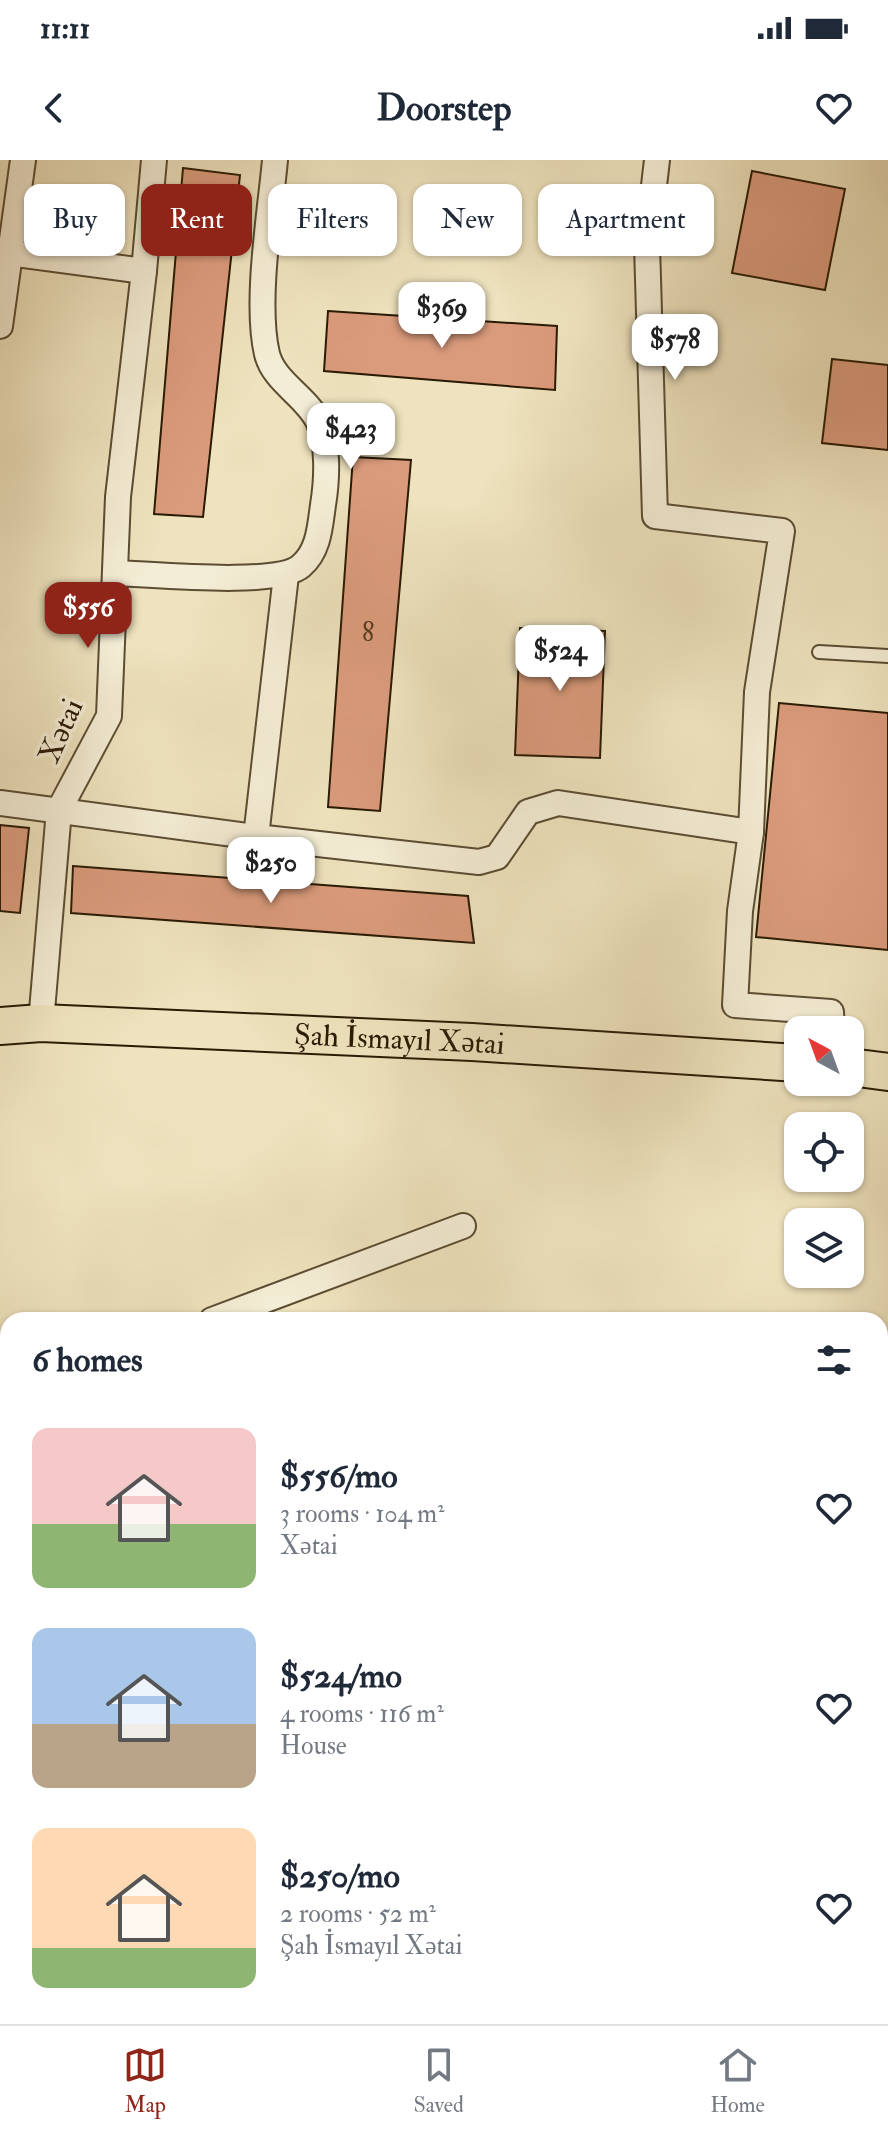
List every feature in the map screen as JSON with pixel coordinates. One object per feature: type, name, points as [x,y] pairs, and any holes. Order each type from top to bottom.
[{"type":"main road","name":"Şah İsmayıl Xətai","points":[[0,1026],[41,1023],[472,1042],[784,1062]]},
{"type":"main road","points":[[864,1069],[888,1072]]},
{"type":"street","points":[[0,326],[4,252],[23,160]]},
{"type":"street","name":"Xətai","points":[[41,1023],[59,810],[109,716],[118,497],[154,160]]},
{"type":"street","points":[[115,573],[237,578],[286,575],[302,566],[317,545],[328,475],[320,424],[310,407],[280,378],[269,362],[266,349],[264,291],[275,160]]},
{"type":"street","points":[[657,160],[647,245],[655,516],[782,531],[757,692],[751,832],[740,911],[735,1005],[831,1012],[831,1016]]},
{"type":"street","points":[[4,252],[144,271]]},
{"type":"street","points":[[256,837],[286,575]]},
{"type":"street","points":[[0,803],[256,837],[479,862],[497,857],[528,812],[558,803],[751,832]]},
{"type":"street","points":[[233,1312],[463,1226]]},
{"type":"lane","points":[[819,652],[888,656]]},
{"type":"building","points":[[183,168],[240,175],[239,184],[182,184]]},
{"type":"building","points":[[752,171],[845,189],[825,290],[732,273]]},
{"type":"building","points":[[176,256],[231,256],[203,517],[154,514]]},
{"type":"building","points":[[328,311],[557,326],[555,390],[324,371]]},
{"type":"building","points":[[832,359],[888,365],[888,450],[822,443]]},
{"type":"building","points":[[353,457],[411,460],[380,811],[328,807]]},
{"type":"building","points":[[520,628],[605,631],[600,758],[515,755]]},
{"type":"building","points":[[779,703],[888,713],[888,950],[756,937]]},
{"type":"building","points":[[0,825],[29,828],[20,913],[0,911]]},
{"type":"building","points":[[73,866],[468,896],[474,943],[71,913]]}]
